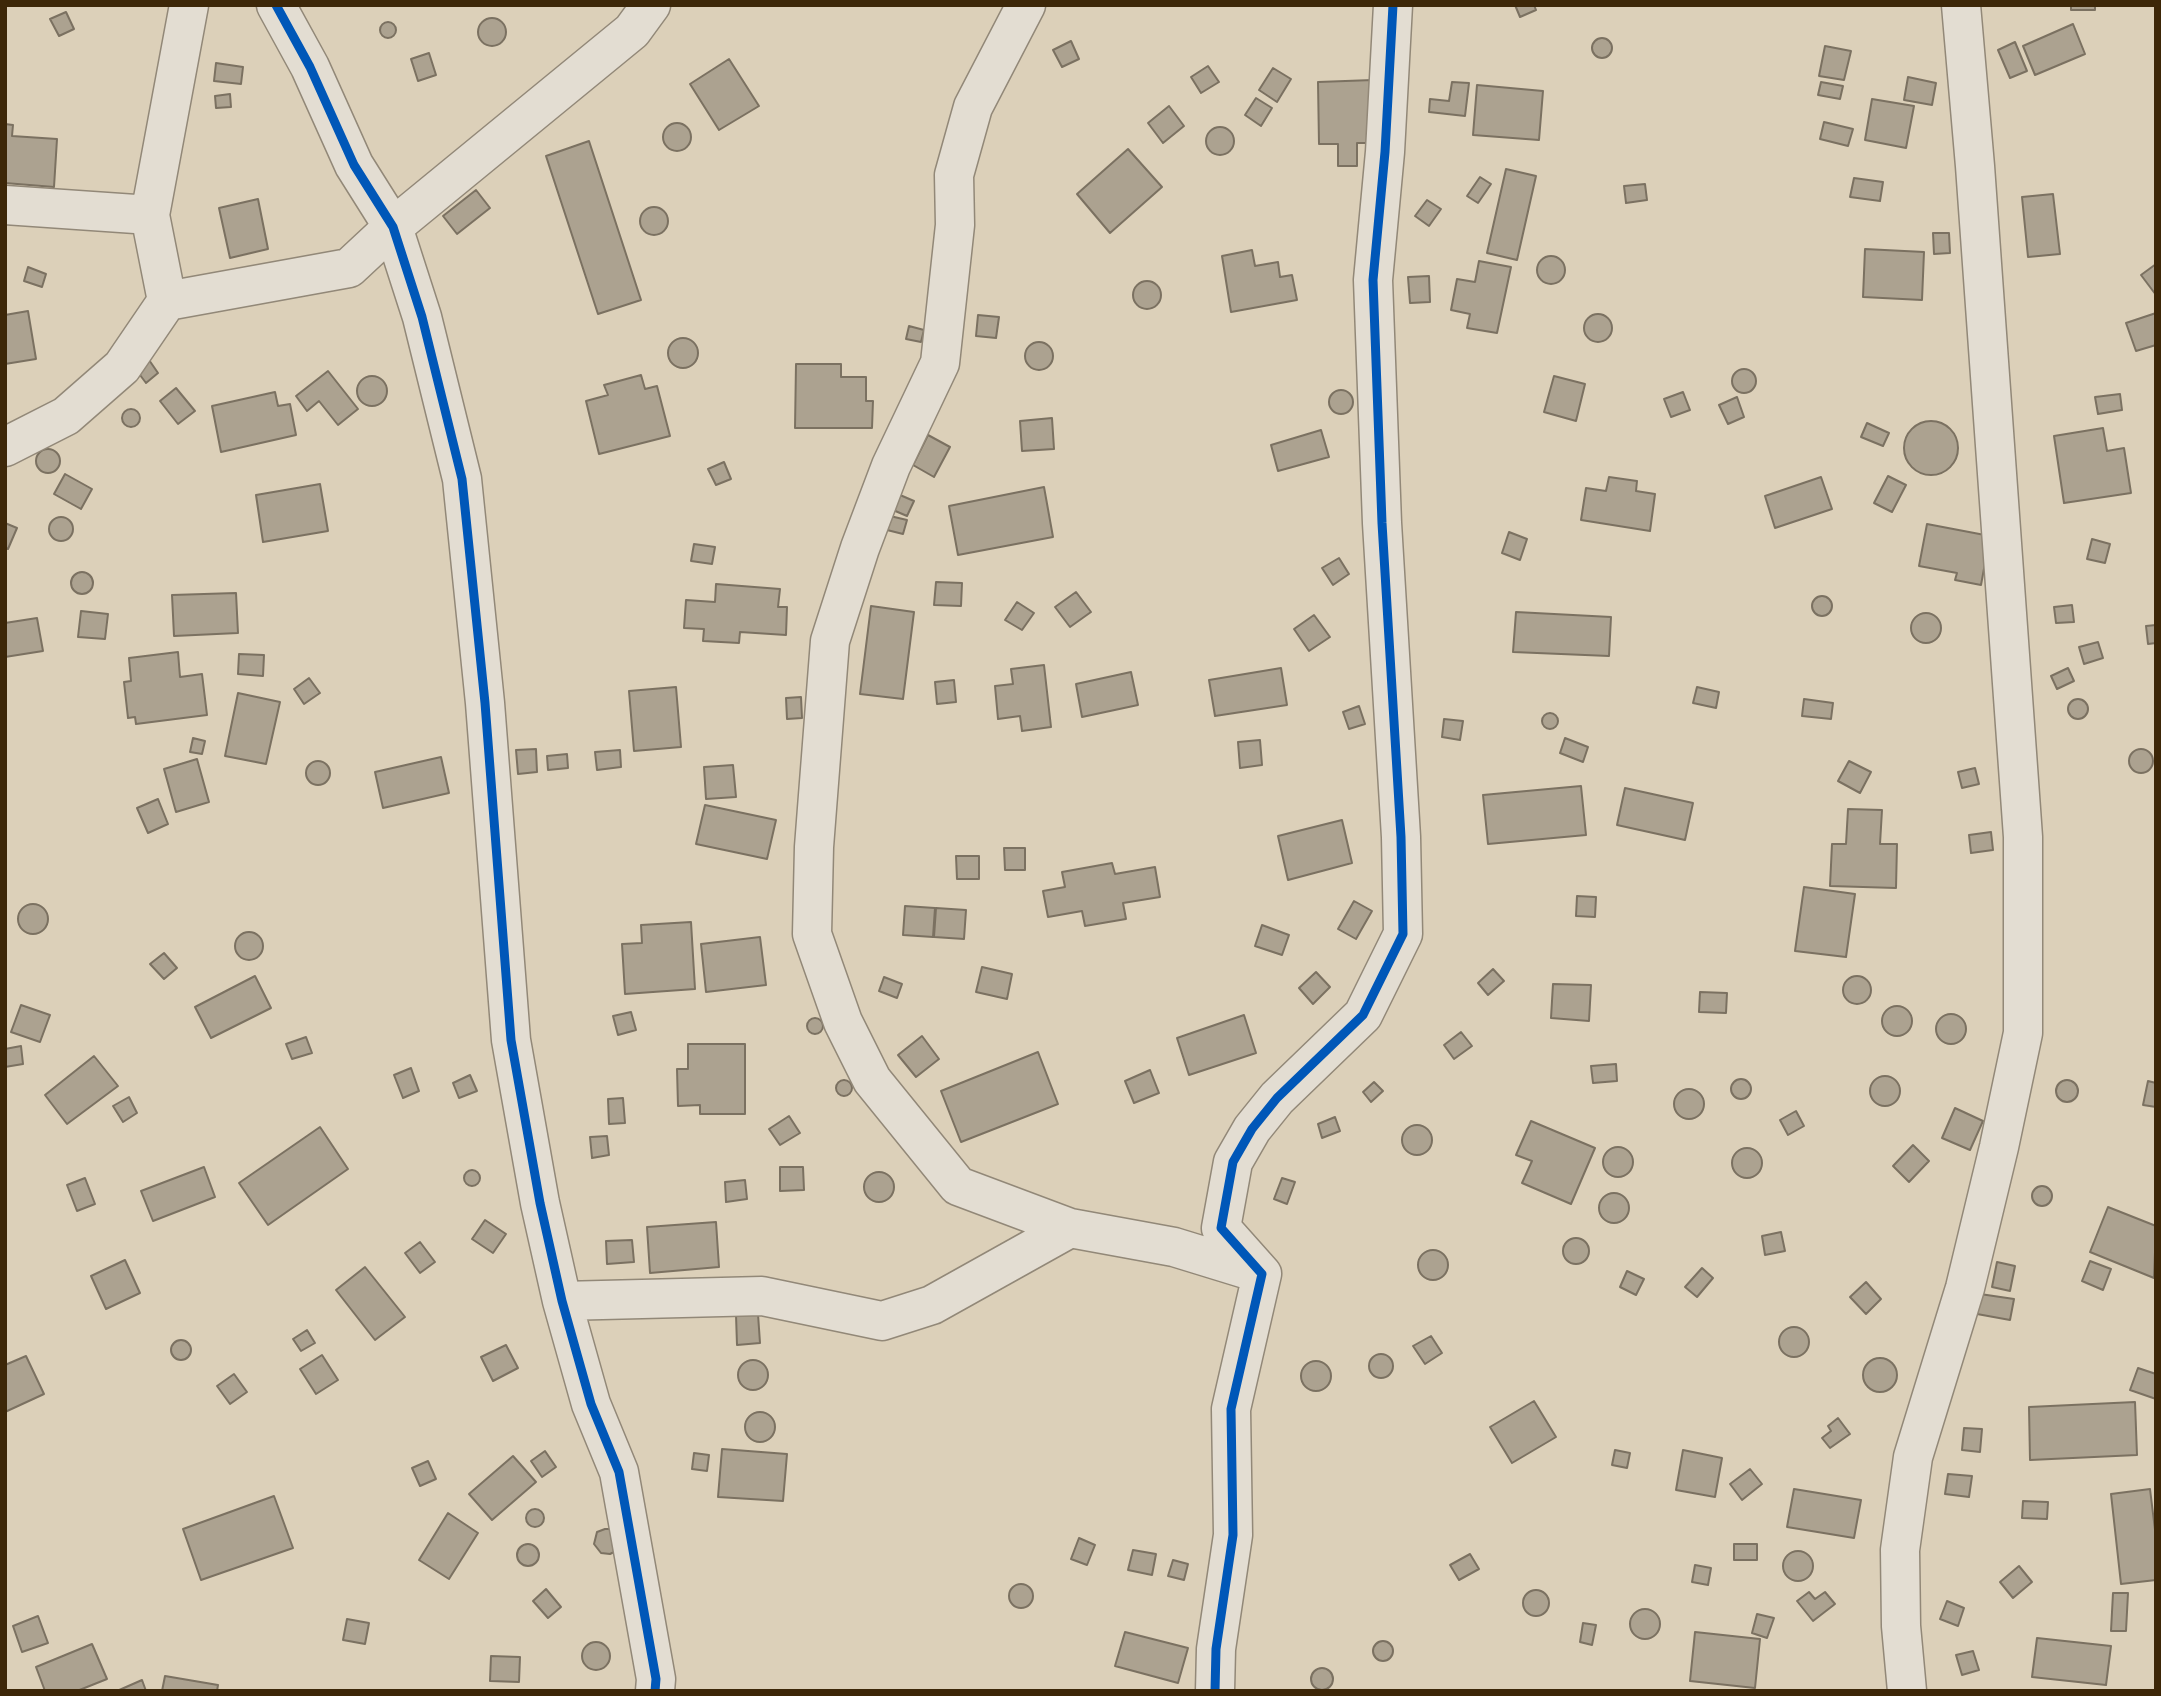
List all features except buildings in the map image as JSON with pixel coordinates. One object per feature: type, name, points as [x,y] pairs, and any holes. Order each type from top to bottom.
[{"type":"street","points":[[167,301],[150,215],[189,5]]},
{"type":"street","points":[[276,5],[310,67],[354,165],[393,227],[422,317],[462,479],[485,703],[511,1040],[540,1203],[562,1301],[591,1404],[619,1472],[656,1691]]},
{"type":"street","points":[[5,447],[66,415],[122,367],[167,301],[349,268],[393,227],[632,31],[650,5]]},
{"type":"street","points":[[1026,5],[973,107],[954,175],[955,225],[940,363],[891,466],[860,548],[830,641],[814,847],[812,934],[843,1022],[872,1080],[958,1186],[1070,1228],[1174,1247],[1262,1274]]},
{"type":"street","points":[[1262,1274],[1221,1228],[1233,1162],[1252,1129],[1277,1098],[1363,1015],[1403,934],[1401,837],[1382,523],[1373,279],[1385,152],[1393,5]]},
{"type":"street","points":[[1907,1691],[1901,1626],[1900,1550],[1913,1458],[1965,1288],[1999,1147],[2022,1033],[2023,837],[1961,5]]},
{"type":"street","points":[[5,205],[150,215]]},
{"type":"street","points":[[562,1301],[762,1296],[882,1321],[932,1305],[1070,1228]]},
{"type":"street","points":[[1215,1691],[1216,1649],[1233,1535],[1231,1409],[1262,1274]]},
{"type":"cycle path","points":[[276,5],[310,67],[354,165],[393,227],[422,317],[462,479],[485,703],[511,1040],[540,1203],[562,1301],[591,1404],[619,1472],[656,1679],[655,1691]]},
{"type":"cycle path","points":[[1215,1691],[1216,1649],[1233,1535],[1231,1409],[1262,1274],[1221,1228],[1233,1162],[1252,1129],[1277,1098],[1363,1015],[1403,934],[1401,837],[1382,523],[1373,280],[1385,152],[1393,5]]}]
